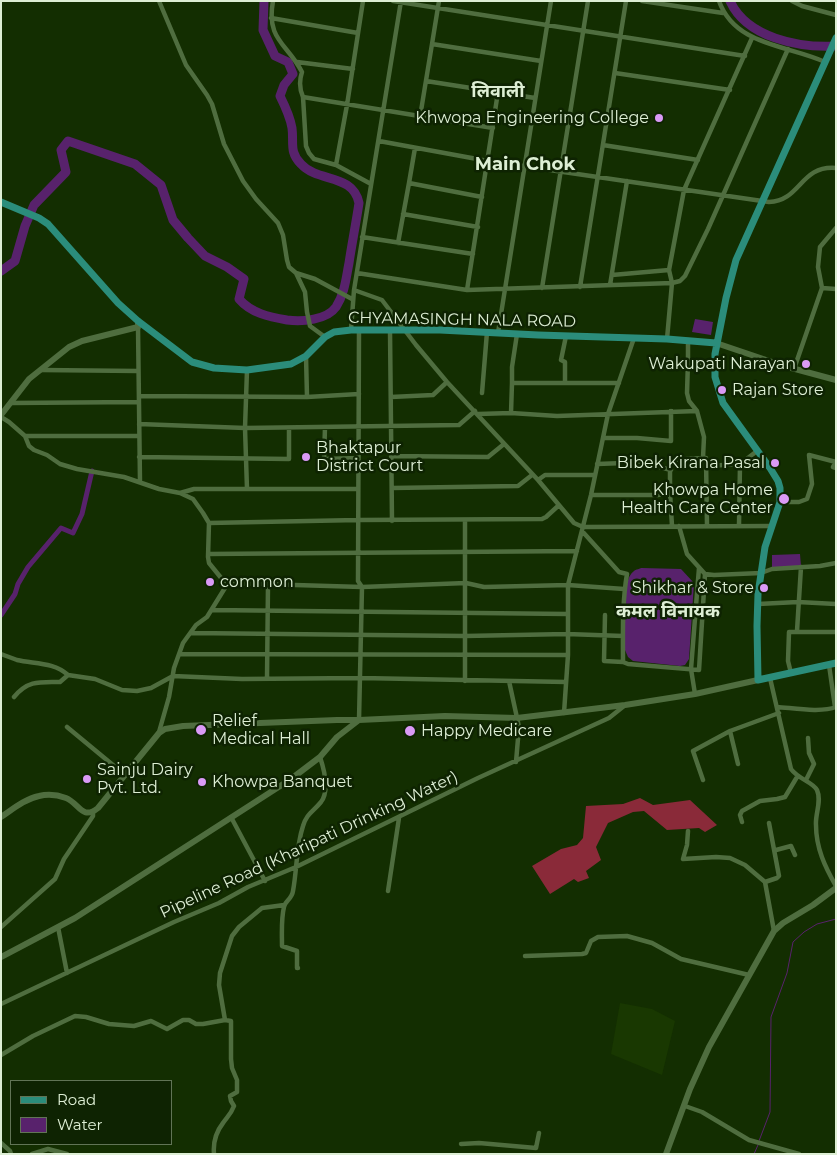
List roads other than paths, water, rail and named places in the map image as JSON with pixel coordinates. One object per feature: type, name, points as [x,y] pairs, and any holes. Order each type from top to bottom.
[{"type":"main road","points":[[758,680],[758,604],[761,573],[765,547],[780,502],[780,493],[778,481],[719,396],[714,377],[716,343],[736,260],[835,39]]},
{"type":"main road","name":"CHYAMASINGH NALA ROAD","points":[[1,202],[39,218],[53,229],[138,324],[192,362],[214,368],[247,370],[291,364],[306,356],[325,337],[334,332],[355,330],[404,329],[667,339],[716,343]]},
{"type":"main road","points":[[1,416],[29,379],[69,347],[82,341],[138,324]]},
{"type":"main road","points":[[716,343],[794,369],[836,380]]},
{"type":"main road","points":[[1,817],[24,802],[39,796],[65,798],[84,812],[93,812],[159,733],[165,729],[183,726],[445,716],[518,718],[695,694],[832,664]]},
{"type":"main road","points":[[1,957],[104,900],[291,779],[320,757],[337,737],[359,720]]},
{"type":"main road","points":[[666,1154],[690,1089],[709,1047],[774,931],[836,887]]},
{"type":"street","points":[[160,1],[186,65],[212,104],[224,144],[256,199],[278,223],[283,235],[286,260],[289,267],[296,273],[314,279],[350,299]]},
{"type":"street","points":[[273,1],[271,18],[276,36],[297,62],[302,72],[300,80],[303,97],[305,138],[309,153],[314,159],[336,165],[371,184]]},
{"type":"street","points":[[336,165],[348,105],[363,1]]},
{"type":"street","points":[[393,1],[745,56]]},
{"type":"street","points":[[420,117],[438,1]]},
{"type":"street","points":[[498,333],[551,1]]},
{"type":"street","points":[[542,288],[588,1]]},
{"type":"street","points":[[580,287],[626,1]]},
{"type":"street","points":[[642,1],[723,13]]},
{"type":"street","points":[[719,1],[723,13],[752,38],[825,62]]},
{"type":"street","points":[[792,1],[802,6],[836,15]]},
{"type":"street","points":[[359,720],[362,587],[358,581],[358,394],[355,330],[350,299],[354,290],[357,273],[401,2]]},
{"type":"street","points":[[271,18],[358,33]]},
{"type":"street","points":[[667,339],[672,284],[669,270],[684,190],[752,38]]},
{"type":"street","points":[[432,44],[541,61]]},
{"type":"street","points":[[357,273],[467,290],[672,284],[680,281],[685,276],[708,229],[788,49]]},
{"type":"street","points":[[297,62],[353,69]]},
{"type":"street","points":[[615,73],[730,90]]},
{"type":"street","points":[[426,81],[535,98]]},
{"type":"street","points":[[467,290],[498,92]]},
{"type":"street","points":[[303,97],[493,128]]},
{"type":"street","points":[[379,142],[488,161],[774,202],[783,200],[810,174],[823,168],[836,168]]},
{"type":"street","points":[[603,145],[698,160]]},
{"type":"street","points":[[398,243],[415,148]]},
{"type":"street","points":[[610,285],[626,181]]},
{"type":"street","points":[[409,183],[482,197]]},
{"type":"street","points":[[403,214],[478,227]]},
{"type":"street","points":[[794,369],[822,288],[818,267],[820,247],[836,228]]},
{"type":"street","points":[[362,237],[474,254]]},
{"type":"street","points":[[612,275],[669,270]]},
{"type":"street","points":[[296,273],[305,292],[310,326],[325,337]]},
{"type":"street","points":[[822,288],[836,288]]},
{"type":"street","points":[[354,290],[382,300],[447,382],[477,412],[538,480],[558,506],[574,523],[583,529],[619,572],[627,574],[624,589],[623,662]]},
{"type":"street","points":[[138,324],[140,482]]},
{"type":"street","points":[[390,330],[392,521]]},
{"type":"street","points":[[482,393],[487,332]]},
{"type":"street","points":[[511,413],[512,367],[517,334]]},
{"type":"street","points":[[565,383],[564,362],[561,360],[566,336]]},
{"type":"street","points":[[564,713],[568,655],[568,584],[591,495],[608,414],[634,338]]},
{"type":"street","points":[[688,340],[686,393],[689,401],[697,410],[704,437],[703,458]]},
{"type":"street","points":[[306,356],[307,397]]},
{"type":"street","points":[[688,361],[714,365]]},
{"type":"street","points":[[40,370],[138,371]]},
{"type":"street","points":[[247,370],[245,428],[247,489]]},
{"type":"street","points":[[391,397],[433,395],[447,382]]},
{"type":"street","points":[[512,383],[619,383]]},
{"type":"street","points":[[139,396],[246,395],[307,397],[358,394]]},
{"type":"street","points":[[11,403],[139,402]]},
{"type":"street","points":[[139,424],[245,428],[459,425],[477,412],[557,416],[697,410]]},
{"type":"street","points":[[604,438],[671,441],[671,412]]},
{"type":"street","points":[[1,416],[25,436],[29,446],[60,464],[77,469],[124,477],[159,489],[180,492],[194,489],[358,489]]},
{"type":"street","points":[[325,427],[324,459],[358,458]]},
{"type":"street","points":[[139,457],[289,459],[289,428]]},
{"type":"street","points":[[25,436],[139,436]]},
{"type":"street","points":[[391,456],[488,457],[504,444]]},
{"type":"street","points":[[707,466],[740,464],[756,451]]},
{"type":"street","points":[[780,502],[799,502],[807,499],[812,484],[809,456],[836,462],[833,467],[836,468]]},
{"type":"street","points":[[672,526],[670,460],[706,458],[707,526]]},
{"type":"street","points":[[597,464],[617,464],[632,460],[671,470]]},
{"type":"street","points":[[739,526],[740,464]]},
{"type":"street","points":[[392,488],[518,486],[532,475]]},
{"type":"street","points":[[538,480],[545,475],[595,475]]},
{"type":"street","points":[[180,492],[192,499],[203,513],[208,523],[209,563],[228,584],[362,587],[466,583],[484,587],[568,584],[624,589]]},
{"type":"street","points":[[591,495],[658,495],[670,493]]},
{"type":"street","points":[[208,523],[542,519],[558,506]]},
{"type":"street","points":[[465,520],[465,681]]},
{"type":"street","points":[[583,529],[672,526],[772,526]]},
{"type":"street","points":[[679,526],[687,554],[705,574],[761,573],[772,569],[836,563]]},
{"type":"street","points":[[208,554],[577,551]]},
{"type":"street","points":[[797,631],[801,567]]},
{"type":"street","points":[[695,694],[691,669],[698,568]]},
{"type":"street","points":[[605,615],[604,661],[623,662],[639,666],[699,670],[705,574]]},
{"type":"street","points":[[159,733],[183,643],[196,625],[207,617],[228,584]]},
{"type":"street","points":[[267,678],[268,585]]},
{"type":"street","points":[[758,604],[798,602],[836,604]]},
{"type":"street","points":[[212,610],[567,614]]},
{"type":"street","points":[[791,673],[788,661],[789,632],[836,632]]},
{"type":"street","points":[[191,633],[465,636],[567,634],[623,636]]},
{"type":"street","points":[[179,654],[568,655]]},
{"type":"street","points":[[2,656],[37,662],[62,669],[68,675],[95,679],[122,690],[137,691],[151,688],[173,676],[242,679],[361,678],[566,682]]},
{"type":"street","points":[[777,707],[813,709],[836,707],[832,664]]},
{"type":"street","points":[[14,698],[18,692],[36,681],[60,682],[68,675]]},
{"type":"street","points":[[770,678],[791,769],[796,777],[806,780],[816,789],[819,799],[815,823],[817,845],[836,887]]},
{"type":"street","points":[[508,682],[519,727],[516,762]]},
{"type":"street","name":"Pipeline Road (Kharipati Drinking Water)","points":[[1,1004],[296,867],[478,778],[609,718],[625,705]]},
{"type":"street","points":[[703,780],[693,751],[730,731],[779,714]]},
{"type":"street","points":[[67,727],[125,775]]},
{"type":"street","points":[[730,731],[738,764]]},
{"type":"street","points":[[806,780],[814,764],[809,753],[808,738]]},
{"type":"street","points":[[298,968],[297,951],[282,946],[282,922],[284,905],[292,896],[299,838],[305,818],[321,802],[325,790],[323,766],[320,757]]},
{"type":"street","points":[[742,822],[740,815],[742,811],[760,801],[784,797],[796,777]]},
{"type":"street","points":[[1,927],[54,879],[64,859],[94,816],[93,812]]},
{"type":"street","points":[[231,817],[265,880]]},
{"type":"street","points":[[388,891],[399,818]]},
{"type":"street","points":[[765,882],[779,876],[776,850],[769,823]]},
{"type":"street","points":[[688,831],[683,859],[716,856],[730,858],[745,865],[765,882],[774,931]]},
{"type":"street","points":[[776,850],[791,846],[795,855]]},
{"type":"street","points":[[225,1020],[219,985],[220,973],[232,936],[239,927],[262,908],[284,905]]},
{"type":"street","points":[[58,927],[67,973]]},
{"type":"street","points":[[525,956],[582,954],[586,953],[592,941],[598,937],[627,936],[652,943],[681,959],[749,975]]},
{"type":"street","points":[[1,1055],[33,1036],[75,1016],[86,1017],[109,1024],[134,1026],[151,1021],[157,1023],[160,1027],[167,1028],[183,1020],[203,1024],[225,1020],[231,1022],[231,1059],[232,1068],[237,1080],[237,1092],[230,1096],[230,1101],[234,1106],[232,1113],[221,1125],[213,1144],[214,1154]]},
{"type":"street","points":[[685,1106],[702,1112],[749,1140],[799,1154]]},
{"type":"street","points":[[461,1144],[479,1143],[536,1148],[539,1133]]},
{"type":"street","points":[[1,1143],[11,1154]]},
{"type":"street","points":[[59,1150],[61,1145]]},
{"type":"street","points":[[32,1154],[48,1149],[59,1150],[67,1154]]},
{"type":"water","points":[[695,319],[713,322],[711,335],[692,332]]},
{"type":"water","points":[[800,554],[801,566],[772,568],[772,555]]},
{"type":"water","points":[[642,568],[681,569],[694,583],[689,659],[685,665],[633,661],[628,657],[625,650],[625,596],[630,576],[634,571]]},
{"type":"waterway","points":[[1,271],[15,261],[25,226],[34,205],[66,172],[61,150],[68,141],[135,164],[161,185],[173,220],[188,238],[205,256],[227,267],[244,279],[239,299],[249,308],[267,316],[293,321],[314,319],[327,315],[336,307],[345,285],[359,203],[350,187],[342,182],[308,170],[297,160],[293,147],[291,124],[280,96],[284,85],[293,74],[288,62],[275,56],[263,30],[264,1]]},
{"type":"waterway","points":[[730,1],[738,14],[761,32],[776,38],[806,45],[836,46]]},
{"type":"waterway","points":[[1,615],[15,594],[18,584],[28,567],[61,528],[73,533],[82,514],[92,471]]},
{"type":"waterway","points":[[759,1141],[770,1112],[771,1017],[787,973],[793,942],[817,924],[836,919]]},
{"type":"waterway","points":[[754,1154],[758,1145]]},
{"type":"place","name":"Khwopa Engineering College","points":[[659,118]]},
{"type":"place","name":"Wakupati Narayan","points":[[806,364]]},
{"type":"place","name":"Rajan Store","points":[[722,390]]},
{"type":"place","name":"Bhaktapur District Court","points":[[306,457]]},
{"type":"place","name":"Bibek Kirana Pasal","points":[[775,463]]},
{"type":"place","name":"Khowpa Home Health Care Center","points":[[784,499]]},
{"type":"place","name":"common","points":[[210,582]]},
{"type":"place","name":"Shikhar & Store","points":[[764,588]]},
{"type":"place","name":"Relief Medical Hall","points":[[201,730]]},
{"type":"place","name":"Happy Medicare","points":[[410,731]]},
{"type":"place","name":"Sainju Dairy Pvt. Ltd.","points":[[87,779]]},
{"type":"place","name":"Khowpa Banquet","points":[[202,782]]},
{"type":"district","name":"लिवाली","points":[[498,92]]},
{"type":"district","name":"Main Chok","points":[[525,165]]},
{"type":"district","name":"कमल विनायक","points":[[668,612]]}]
